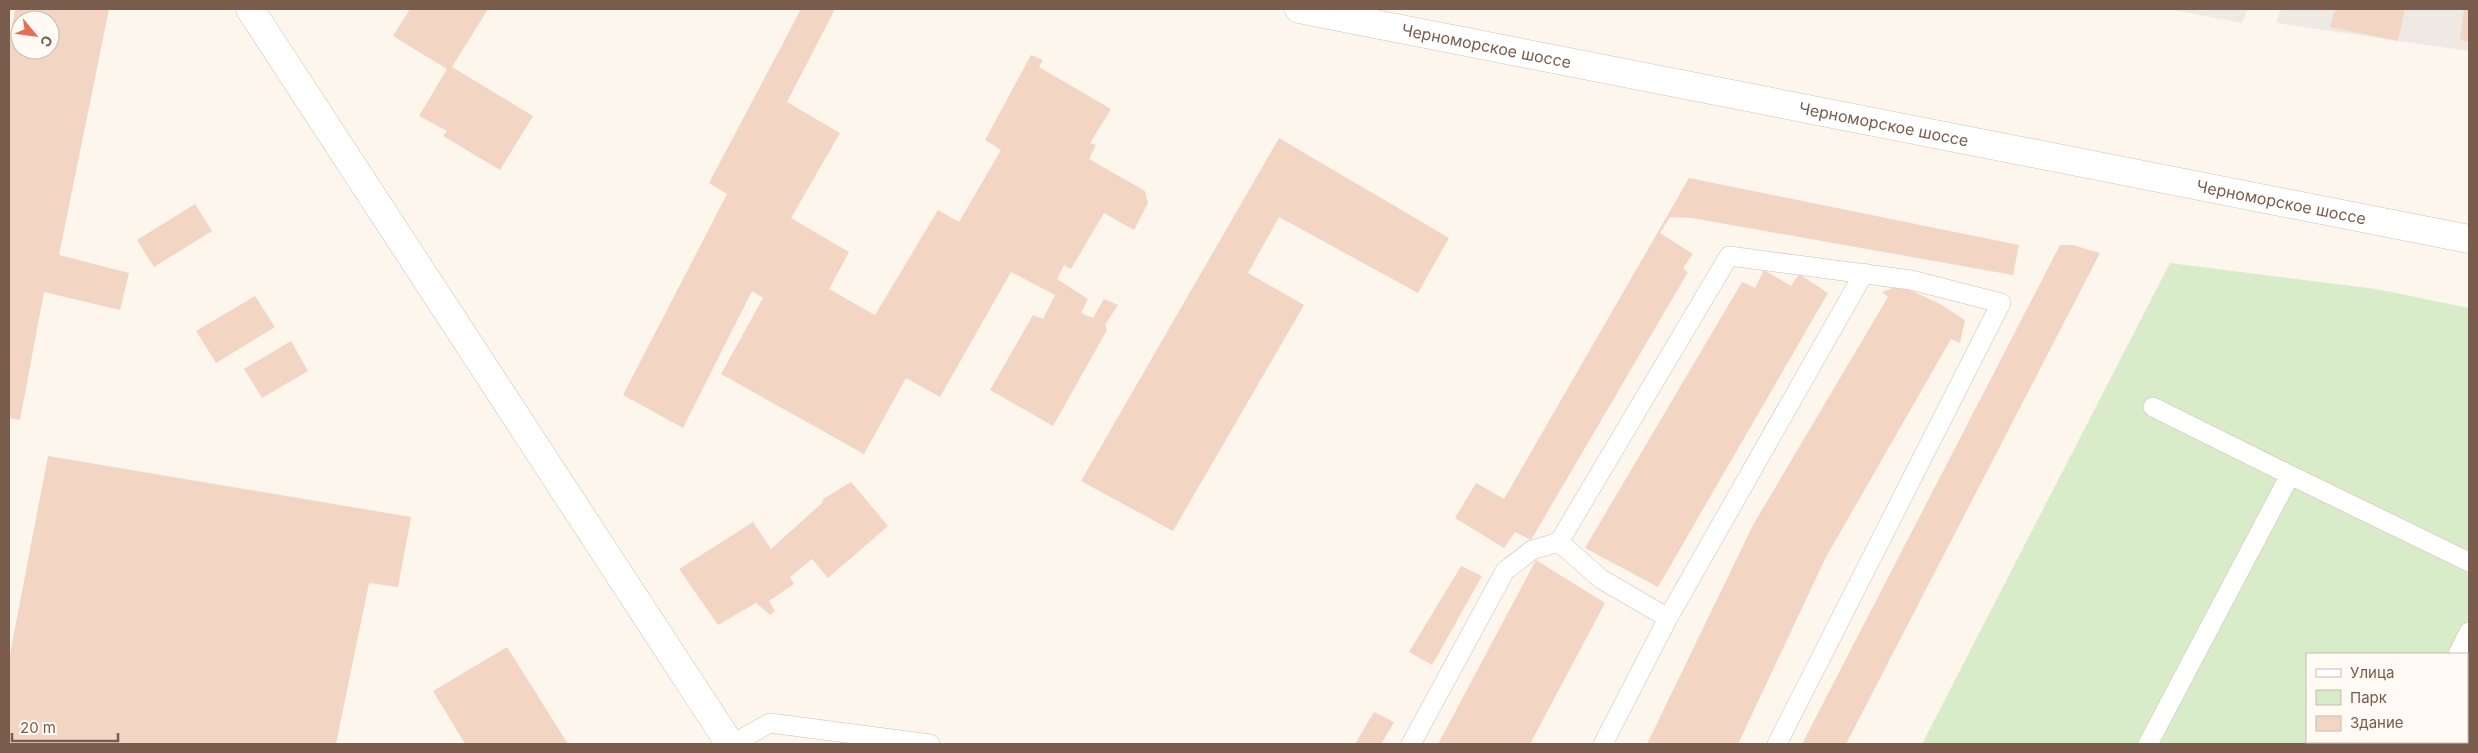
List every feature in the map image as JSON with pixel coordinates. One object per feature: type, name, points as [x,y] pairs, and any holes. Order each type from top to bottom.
[{"type":"main road","points":[[250,9],[731,744]]},
{"type":"main road","name":"Черноморское шоссе","points":[[1299,9],[2469,239]]},
{"type":"lane","points":[[1411,744],[1505,571],[1532,550],[1559,542],[1729,256],[1912,280],[2001,303],[1777,744]]},
{"type":"lane","points":[[1603,744],[1668,618],[1864,273]]},
{"type":"lane","points":[[2153,407],[2469,562]]},
{"type":"lane","points":[[2148,744],[2290,475]]},
{"type":"lane","points":[[1559,542],[1601,579],[1668,618]]},
{"type":"lane","points":[[2458,653],[2469,632]]},
{"type":"lane","points":[[731,744],[770,722],[930,744]]},
{"type":"shaded area","points":[[2168,9],[2248,9],[2242,23]]},
{"type":"shaded area","points":[[2281,9],[2469,9],[2469,51],[2276,23]]},
{"type":"green space","points":[[2170,263],[2376,289],[2469,308],[2469,744],[1922,744]]},
{"type":"building","points":[[15,9],[109,9],[59,255],[129,273],[120,310],[44,292],[20,420],[9,418],[10,36],[10,60],[60,60],[60,10]]},
{"type":"building","points":[[410,9],[488,9],[452,67],[533,116],[500,170],[443,136],[447,131],[419,116],[447,69],[393,36]]},
{"type":"building","points":[[801,9],[835,9],[787,102],[840,133],[791,218],[849,252],[829,289],[875,315],[938,210],[959,222],[1001,150],[985,140],[1031,55],[1043,60],[1039,67],[1111,109],[1090,143],[1096,145],[1089,159],[1145,191],[1148,203],[1134,230],[1104,213],[1071,269],[1064,265],[1057,279],[1088,299],[1081,313],[1093,318],[1104,299],[1118,305],[1105,325],[1107,330],[1053,426],[990,390],[1033,315],[1043,319],[1055,295],[1011,272],[940,397],[906,378],[864,454],[721,374],[763,298],[752,291],[683,428],[623,395],[727,194],[709,183]]},
{"type":"building","points":[[2335,9],[2405,9],[2398,41],[2330,27]]},
{"type":"building","points":[[2464,9],[2469,9],[2469,42],[2460,40]]},
{"type":"building","points":[[1279,138],[1449,238],[1418,293],[1279,217],[1248,273],[1304,305],[1173,531],[1081,481]]},
{"type":"building","points":[[1689,178],[2019,245],[2013,275],[1692,218],[1670,217],[1660,233],[1693,254],[1683,268],[1688,272],[1531,540],[1515,532],[1504,548],[1455,518],[1476,483],[1504,499]]},
{"type":"building","points":[[195,204],[212,231],[154,267],[137,240]]},
{"type":"building","points":[[2060,245],[2073,245],[2100,253],[1846,744],[1802,744]]},
{"type":"building","points":[[1764,270],[1791,286],[1799,274],[1828,293],[1658,587],[1585,548],[1742,282],[1755,288]]},
{"type":"building","points":[[1895,287],[1906,288],[1940,304],[1965,320],[1960,343],[1951,339],[1826,557],[1738,744],[1647,744],[1753,525],[1888,297],[1882,292]]},
{"type":"building","points":[[255,296],[275,327],[216,363],[196,331]]},
{"type":"building","points":[[291,341],[308,371],[262,398],[244,369]]},
{"type":"building","points":[[48,456],[411,517],[398,587],[369,583],[336,744],[9,744],[9,659]]},
{"type":"building","points":[[851,482],[888,526],[828,578],[812,559],[790,577],[794,584],[769,601],[775,611],[770,615],[756,603],[718,625],[679,569],[753,522],[771,549],[822,503],[823,499]]},
{"type":"building","points":[[1536,560],[1605,603],[1530,744],[1438,744]]},
{"type":"building","points":[[1461,566],[1482,576],[1432,665],[1409,652]]},
{"type":"building","points":[[507,647],[568,744],[465,744],[433,691]]},
{"type":"building","points":[[1374,712],[1394,722],[1381,744],[1355,744]]}]
